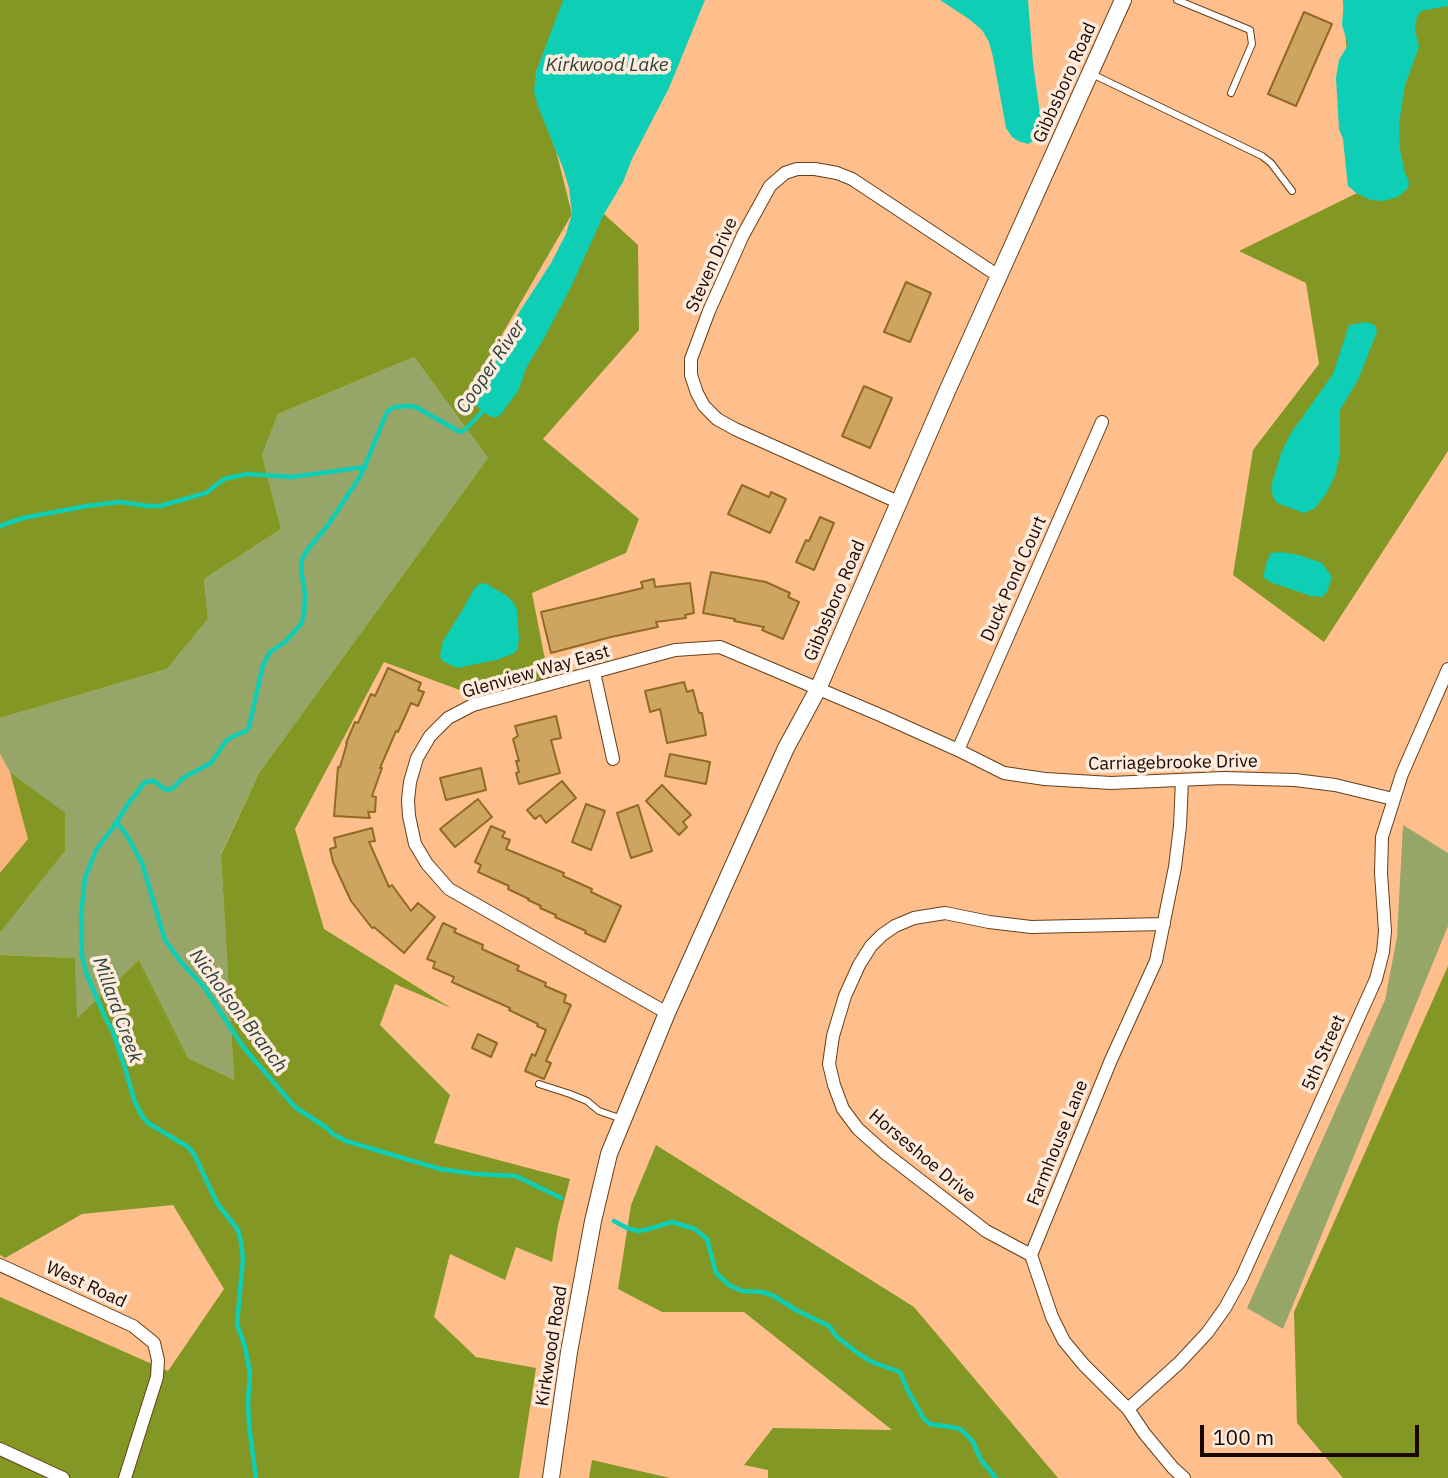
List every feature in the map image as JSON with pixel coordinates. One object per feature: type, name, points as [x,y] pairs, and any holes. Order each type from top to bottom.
[{"type":"street","name":"Gibbsboro Road","points":[[593,1222],[609,1154],[667,1013],[786,748],[818,689],[898,502],[1123,0]]},
{"type":"street","name":"Steven Drive","points":[[898,502],[735,429],[704,406],[691,376],[691,359],[743,235],[770,186],[785,173],[797,169],[816,169],[852,179],[1000,277]]},
{"type":"street","name":"Duck Pond Court","points":[[958,750],[1102,422]]},
{"type":"street","name":"Glenview Way East","points":[[667,1013],[449,889],[427,864],[415,844],[408,816],[410,782],[417,758],[430,736],[448,718],[473,705],[675,650],[720,647],[958,750]]},
{"type":"street","name":"5th Street","points":[[1128,1409],[1179,1363],[1225,1308],[1242,1277],[1376,979],[1385,931],[1381,873],[1382,837],[1402,774],[1448,669]]},
{"type":"street","points":[[594,672],[612,759]]},
{"type":"street","name":"Carriagebrooke Drive","points":[[958,750],[1004,773],[1045,779],[1111,783],[1223,778],[1295,780],[1335,785],[1393,799]]},
{"type":"street","name":"Farmhouse Lane","points":[[1031,1255],[1111,1060],[1156,961],[1175,867],[1182,780]]},
{"type":"street","name":"Horseshoe Drive","points":[[1031,1255],[986,1231],[885,1153],[858,1129],[843,1109],[829,1064],[832,1036],[845,996],[871,946],[895,926],[914,918],[945,912],[989,922],[1031,926],[1164,924]]},
{"type":"street","name":"Kirkwood Road","points":[[551,1478],[569,1352],[593,1222]]},
{"type":"street","points":[[1031,1255],[1052,1317],[1064,1341],[1128,1409],[1144,1433],[1184,1478]]},
{"type":"street","name":"West Road","points":[[0,1265],[104,1311],[133,1326],[154,1343],[158,1360],[157,1377],[125,1478]]},
{"type":"street","points":[[0,1449],[63,1478]]},
{"type":"lane","points":[[1177,0],[1250,30],[1252,44],[1231,93]]},
{"type":"lane","points":[[1091,73],[1262,156],[1271,163],[1292,191]]},
{"type":"lane","points":[[539,1084],[587,1101],[599,1111],[624,1119]]},
{"type":"shaded area","points":[[0,754],[10,772],[28,839],[0,873]]},
{"type":"green space","points":[[0,0],[566,0],[536,72],[572,214],[475,381],[604,214],[638,245],[639,330],[543,439],[639,519],[626,553],[532,593],[549,680],[484,699],[384,662],[295,829],[324,929],[451,1008],[395,984],[380,1025],[450,1095],[434,1143],[570,1179],[552,1262],[516,1247],[505,1280],[450,1254],[434,1317],[476,1357],[536,1368],[519,1478],[0,1478],[0,1297],[168,1371],[224,1289],[173,1205],[82,1214],[5,1258],[0,1255],[0,955],[75,958],[77,1018],[139,960],[188,1058],[234,1080],[221,855],[259,773],[488,458],[414,357],[278,414],[262,455],[281,529],[204,579],[208,619],[167,669],[0,718]]},
{"type":"green space","points":[[1343,0],[1448,0],[1448,451],[1324,642],[1233,575],[1253,450],[1319,364],[1306,283],[1239,251],[1357,193]]},
{"type":"green space","points":[[414,357],[488,458],[259,773],[221,854],[234,1080],[188,1058],[139,960],[76,1019],[75,958],[0,955],[0,933],[65,851],[65,814],[10,772],[0,754],[0,718],[167,669],[208,619],[204,579],[281,529],[262,455],[278,414]]},
{"type":"green space","points":[[10,772],[65,813],[65,851],[0,933],[0,873],[28,839]]},
{"type":"green space","points":[[1403,825],[1448,853],[1448,926],[1283,1329],[1247,1308],[1385,1000],[1397,937]]},
{"type":"green space","points":[[1448,966],[1448,1478],[1343,1478],[1297,1423],[1294,1312]]},
{"type":"green space","points":[[656,1145],[914,1307],[1058,1478],[768,1478],[768,1470],[744,1465],[773,1428],[892,1430],[744,1312],[662,1312],[618,1289],[631,1205]]},
{"type":"green space","points":[[592,1460],[670,1478],[589,1478]]},
{"type":"water","name":"Kirkwood Lake","points":[[563,0],[705,0],[669,88],[623,182],[604,214],[571,287],[527,366],[518,391],[502,413],[492,417],[483,412],[472,398],[475,381],[551,263],[566,234],[572,214],[563,168],[534,92],[536,72]]},
{"type":"water","points":[[940,0],[1028,0],[1041,121],[1033,141],[1028,144],[1018,141],[1006,128],[993,57],[982,30]]},
{"type":"water","points":[[1344,0],[1448,0],[1448,6],[1421,11],[1417,17],[1415,29],[1419,47],[1405,85],[1399,124],[1400,150],[1409,182],[1408,188],[1398,197],[1383,201],[1371,200],[1348,186],[1343,139],[1339,129],[1336,78],[1339,60],[1348,45],[1342,25]]},
{"type":"water","points":[[1366,322],[1375,325],[1377,332],[1358,380],[1340,410],[1340,454],[1335,476],[1314,509],[1304,513],[1277,503],[1271,487],[1281,453],[1291,433],[1333,374],[1349,325]]},
{"type":"water","points":[[1281,552],[1322,563],[1332,577],[1327,592],[1322,597],[1311,596],[1263,577],[1271,553]]},
{"type":"water","points":[[485,583],[507,596],[517,610],[517,650],[496,660],[458,668],[442,661],[440,656],[443,641],[474,589]]},
{"type":"building","points":[[1304,12],[1332,24],[1296,106],[1268,94]]},
{"type":"building","points":[[906,282],[931,293],[910,342],[884,332]]},
{"type":"building","points":[[864,386],[892,398],[870,448],[842,436]]},
{"type":"building","points":[[742,485],[769,497],[771,492],[786,499],[770,533],[728,514]]},
{"type":"building","points":[[820,517],[834,523],[814,570],[796,562]]},
{"type":"building","points":[[711,572],[766,582],[790,593],[788,597],[799,602],[783,639],[762,630],[764,627],[703,613]]},
{"type":"building","points":[[654,579],[655,587],[690,583],[694,613],[685,615],[686,618],[656,622],[658,627],[551,653],[541,612],[643,588],[641,582]]},
{"type":"building","points":[[388,668],[421,683],[418,690],[424,692],[418,706],[411,703],[380,768],[372,796],[376,797],[375,812],[368,812],[370,818],[334,816],[338,767],[346,743],[355,722],[358,723],[371,694],[375,696]]},
{"type":"building","points":[[684,682],[687,692],[693,690],[699,713],[702,713],[706,735],[667,743],[660,709],[650,712],[645,691]]},
{"type":"building","points":[[556,716],[561,738],[551,740],[560,773],[519,784],[516,761],[519,761],[513,739],[518,736],[515,726]]},
{"type":"building","points":[[670,754],[710,762],[706,784],[665,776]]},
{"type":"building","points":[[481,768],[486,790],[446,800],[440,778]]},
{"type":"building","points":[[562,781],[576,798],[546,823],[540,815],[535,819],[527,810]]},
{"type":"building","points":[[662,785],[691,815],[683,822],[687,827],[679,835],[646,801]]},
{"type":"building","points":[[478,799],[492,817],[455,847],[440,829]]},
{"type":"building","points":[[586,804],[605,811],[591,850],[572,842]]},
{"type":"building","points":[[638,805],[652,851],[631,858],[617,813]]},
{"type":"building","points":[[491,826],[505,832],[502,837],[510,840],[506,849],[564,873],[563,876],[621,906],[605,942],[555,917],[556,915],[540,908],[541,906],[508,889],[509,886],[478,872],[481,865],[475,862]]},
{"type":"building","points":[[372,828],[375,841],[369,842],[389,887],[392,885],[411,911],[418,903],[435,917],[404,953],[372,928],[351,901],[333,862],[330,849],[336,847],[334,838]]},
{"type":"building","points":[[443,923],[456,929],[454,932],[483,945],[482,949],[519,966],[517,970],[566,995],[564,1002],[571,1005],[546,1061],[551,1063],[544,1079],[525,1071],[546,1030],[509,1010],[510,1008],[452,982],[454,977],[433,968],[435,962],[427,959]]},
{"type":"building","points":[[478,1034],[497,1043],[491,1057],[472,1048]]},
{"type":"waterway","name":"Millard Creek","points":[[256,1478],[249,1425],[250,1373],[237,1324],[243,1259],[238,1230],[217,1203],[194,1154],[188,1147],[148,1123],[134,1100],[113,1032],[87,975],[82,956],[81,916],[85,878],[96,850],[145,782],[154,781],[166,790],[172,789],[183,778],[211,763],[226,741],[249,727],[263,665],[270,652],[285,642],[301,624],[304,615],[302,559],[361,475],[387,412],[394,407],[416,407],[460,432],[484,410]]},
{"type":"waterway","name":"Cooper River","points":[[0,526],[23,518],[87,506],[119,502],[160,506],[206,493],[224,479],[247,474],[292,477],[365,467]]},
{"type":"waterway","name":"Nicholson Branch","points":[[116,822],[142,863],[165,940],[204,987],[244,1048],[295,1107],[346,1141],[440,1169],[516,1176],[561,1198]]},
{"type":"waterway","name":"Nicholson Branch","points":[[614,1221],[638,1231],[672,1222],[695,1229],[707,1239],[716,1273],[729,1285],[742,1291],[774,1296],[829,1326],[837,1337],[872,1362],[900,1372],[924,1419],[930,1424],[963,1431],[996,1478]]}]
